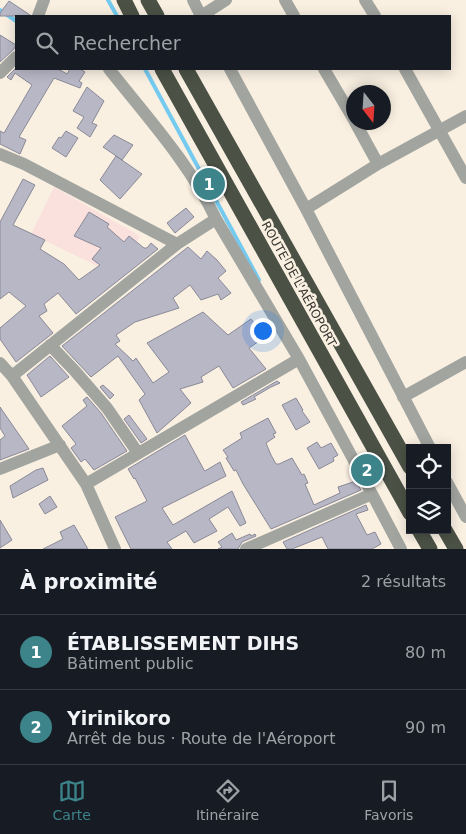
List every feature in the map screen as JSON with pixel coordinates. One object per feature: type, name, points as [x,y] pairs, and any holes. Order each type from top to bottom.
[{"type":"highway","points":[[124,0],[132,15]]},
{"type":"highway","points":[[148,0],[156,15]]},
{"type":"highway","name":"ROUTE DE L'AÉROPORT","points":[[163,70],[406,506]]},
{"type":"highway","name":"ROUTE DE L'AÉROPORT","points":[[187,70],[406,460]]},
{"type":"highway","points":[[421,534],[430,549]]},
{"type":"highway","points":[[447,534],[456,549]]},
{"type":"street","points":[[38,15],[44,0]]},
{"type":"street","points":[[192,0],[200,15]]},
{"type":"street","points":[[203,15],[226,0]]},
{"type":"street","points":[[285,0],[293,15]]},
{"type":"street","points":[[365,0],[374,15]]},
{"type":"street","points":[[0,73],[15,58]]},
{"type":"street","points":[[110,70],[178,156],[208,204],[299,359],[401,549]]},
{"type":"street","points":[[231,70],[306,209],[428,444]]},
{"type":"street","points":[[325,70],[346,107]]},
{"type":"street","points":[[406,70],[466,178]]},
{"type":"street","points":[[306,209],[378,164],[466,116]]},
{"type":"street","points":[[359,130],[378,164]]},
{"type":"street","points":[[0,154],[24,164],[177,244]]},
{"type":"street","points":[[12,376],[177,244],[216,219]]},
{"type":"street","points":[[50,346],[107,408],[138,454]]},
{"type":"street","points":[[86,484],[299,359]]},
{"type":"street","points":[[404,397],[466,362]]},
{"type":"street","points":[[0,363],[12,376],[86,484],[115,549]]},
{"type":"street","points":[[0,469],[60,445]]},
{"type":"street","points":[[451,487],[462,499],[466,517]]},
{"type":"street","points":[[246,549],[372,494]]},
{"type":"shaded area","points":[[54,187],[140,236],[118,276],[31,234]]},
{"type":"building","points":[[9,1],[30,15],[0,16],[0,13]]},
{"type":"building","points":[[0,35],[15,44],[15,47],[0,62]]},
{"type":"building","points":[[15,69],[60,70],[67,74],[69,70],[82,70],[85,72],[79,81],[82,83],[80,88],[54,78],[19,137],[26,140],[20,154],[0,144],[0,131],[4,133],[32,85],[15,73],[11,80],[7,77]]},
{"type":"building","points":[[87,87],[104,101],[92,123],[97,125],[90,137],[77,128],[84,117],[73,111]]},
{"type":"building","points":[[66,131],[78,138],[66,157],[52,148],[59,137],[61,138]]},
{"type":"building","points":[[114,135],[133,145],[122,160],[103,147]]},
{"type":"building","points":[[116,156],[142,174],[120,199],[100,180]]},
{"type":"building","points":[[23,179],[35,185],[13,225],[45,240],[40,249],[64,264],[79,280],[100,265],[92,259],[101,248],[74,236],[89,212],[109,224],[107,227],[124,242],[129,236],[144,248],[147,248],[151,243],[158,249],[76,314],[58,293],[44,304],[47,311],[39,316],[53,333],[16,362],[0,339],[0,328],[26,306],[9,292],[0,299],[0,222]]},
{"type":"building","points":[[186,208],[194,217],[175,233],[167,223]]},
{"type":"building","points":[[188,247],[201,259],[207,251],[217,260],[226,271],[218,278],[231,293],[221,300],[218,294],[201,300],[190,285],[173,298],[179,308],[135,322],[116,335],[120,341],[115,344],[133,361],[136,358],[153,383],[169,372],[147,343],[203,312],[228,335],[251,319],[265,337],[249,348],[266,369],[233,388],[219,366],[201,377],[203,382],[180,389],[191,403],[157,433],[139,400],[145,394],[118,356],[91,377],[62,346]]},
{"type":"building","points":[[50,356],[69,377],[41,397],[27,375]]},
{"type":"building","points":[[277,381],[280,383],[254,397],[256,399],[243,405],[241,402]]},
{"type":"building","points":[[103,385],[114,395],[110,399],[100,387]]},
{"type":"building","points":[[87,397],[101,413],[127,451],[94,470],[85,459],[81,462],[71,448],[76,444],[62,426],[87,406],[83,400]]},
{"type":"building","points":[[296,398],[310,422],[296,430],[282,405]]},
{"type":"building","points":[[0,407],[29,449],[0,460],[0,440],[5,436],[0,428]]},
{"type":"building","points":[[129,415],[147,439],[141,443],[124,419]]},
{"type":"building","points":[[268,418],[276,433],[273,434],[275,437],[266,443],[271,455],[276,464],[292,458],[302,475],[304,474],[308,483],[305,484],[314,505],[340,493],[338,487],[356,481],[361,490],[271,529],[236,470],[234,471],[226,458],[228,457],[223,450],[242,438],[240,433]]},
{"type":"building","points":[[185,435],[205,471],[220,462],[226,476],[162,508],[173,525],[232,491],[246,523],[240,526],[228,507],[209,519],[217,531],[194,543],[186,531],[167,542],[172,549],[131,549],[115,517],[147,501],[128,469]]},
{"type":"building","points":[[317,442],[321,448],[331,443],[338,455],[333,458],[334,461],[319,469],[307,448]]},
{"type":"building","points":[[43,468],[48,480],[13,498],[10,486],[36,470]]},
{"type":"building","points":[[50,496],[57,507],[45,514],[39,504]]},
{"type":"building","points":[[366,505],[368,510],[356,514],[367,535],[375,532],[381,544],[372,549],[328,549],[322,537],[292,549],[287,549],[283,542]]},
{"type":"building","points":[[0,520],[12,540],[0,548]]},
{"type":"building","points":[[74,525],[88,549],[43,549],[63,539],[60,532]]},
{"type":"building","points":[[232,533],[236,540],[250,534],[251,536],[255,534],[256,536],[242,542],[238,549],[218,549],[222,547],[218,542]]},
{"type":"waterway","points":[[108,0],[116,15]]},
{"type":"waterway","points":[[0,10],[15,20]]},
{"type":"waterway","points":[[146,70],[259,280]]},
{"type":"place","name":"ÉTABLISSEMENT DIHS","points":[[209,184]]},
{"type":"place","name":"Yirinikoro","points":[[367,470]]}]
